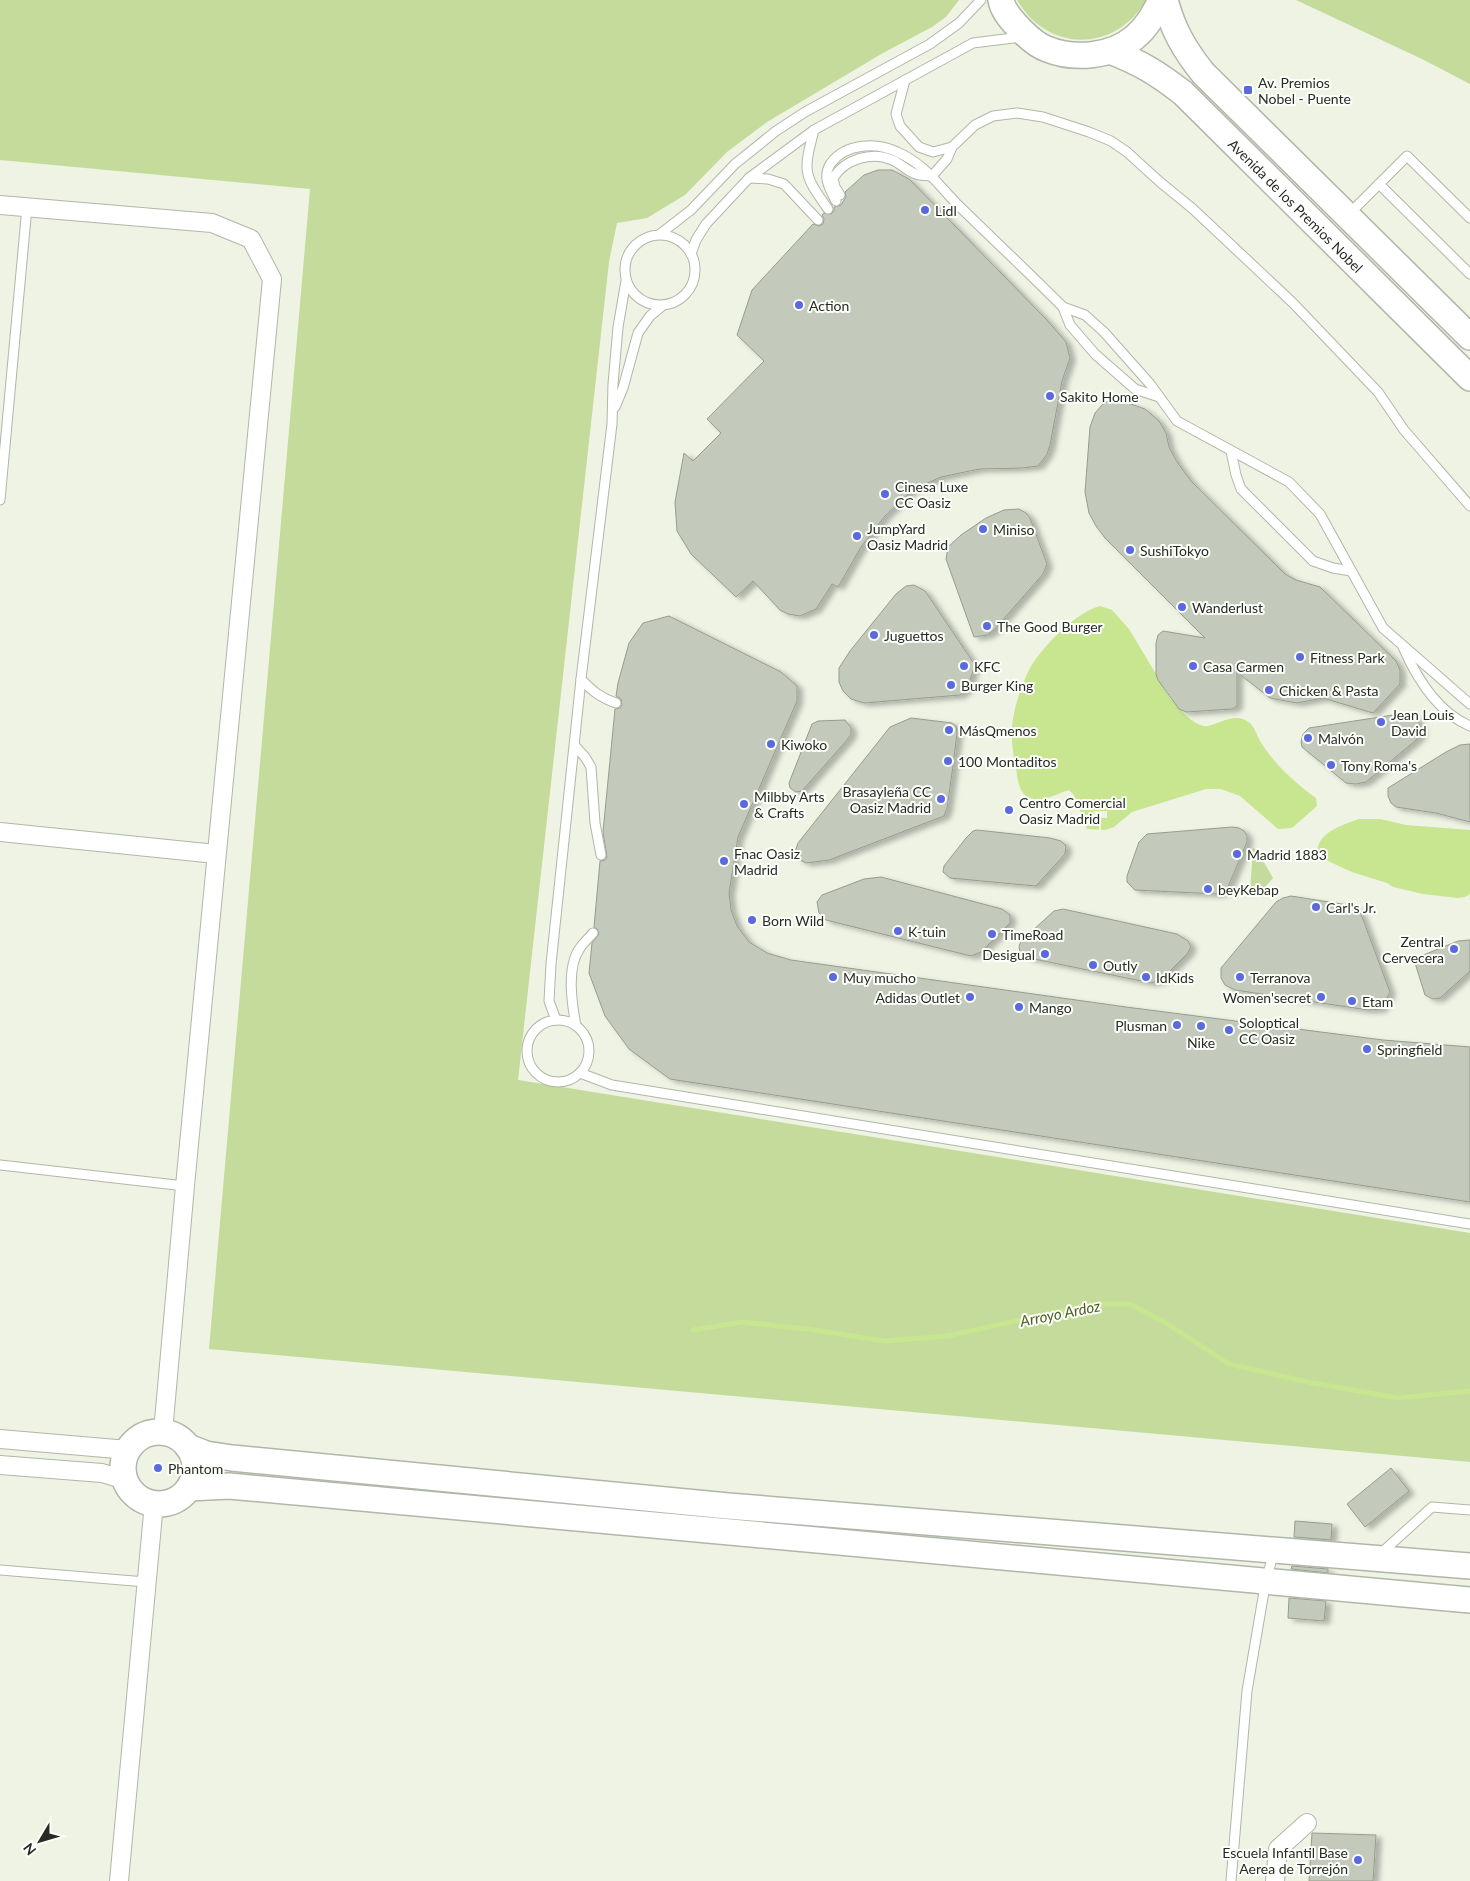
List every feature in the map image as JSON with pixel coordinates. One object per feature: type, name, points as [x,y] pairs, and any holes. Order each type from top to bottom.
[{"type":"street","points":[[1001,0],[1002,5],[1013,21],[1028,37],[1046,49],[1078,56],[1110,51],[1134,38],[1152,18],[1161,0]]},
{"type":"street","name":"Avenida de los Premios Nobel","points":[[1165,0],[1171,21],[1185,50],[1203,73],[1470,337]]},
{"type":"street","name":"Avenida de los Premios Nobel","points":[[1110,51],[1138,62],[1159,74],[1183,93],[1470,378]]},
{"type":"street","points":[[0,205],[212,222],[251,239],[272,279],[184,1186],[163,1432]]},
{"type":"street","points":[[0,832],[216,854]]},
{"type":"street","points":[[163,1432],[181,1440],[188,1447],[195,1467],[193,1478],[189,1488],[174,1501],[154,1503],[145,1501],[136,1496],[130,1489],[126,1480],[124,1465],[128,1450],[134,1442],[143,1436],[163,1432]]},
{"type":"street","points":[[0,1439],[128,1450]]},
{"type":"street","points":[[188,1447],[206,1454],[232,1458],[728,1506],[1470,1566]]},
{"type":"street","points":[[0,1464],[102,1473],[126,1480]]},
{"type":"street","points":[[189,1488],[229,1486],[1470,1600]]},
{"type":"street","points":[[118,1881],[154,1503]]},
{"type":"street","points":[[1275,1881],[1278,1850],[1307,1823]]},
{"type":"lane","points":[[660,234],[673,237],[684,244],[691,254],[695,274],[688,292],[672,304],[662,306],[640,300],[631,292],[626,282],[624,270],[626,259],[631,249],[644,238],[660,234],[690,210],[735,164],[776,131],[806,112],[930,44],[959,24],[980,0]]},
{"type":"lane","points":[[691,254],[696,240],[706,224],[749,178],[787,148],[814,130],[973,43],[1028,37]]},
{"type":"lane","points":[[905,80],[896,114],[900,126],[919,147],[934,152],[952,147]]},
{"type":"lane","points":[[932,176],[947,159],[952,147],[975,124],[993,116],[1017,114],[1043,117],[1111,141],[1127,152],[1205,220],[1293,303],[1378,392],[1404,430],[1470,506]]},
{"type":"lane","points":[[814,130],[806,170],[811,185],[828,209]]},
{"type":"lane","points":[[838,199],[833,178],[838,169],[857,159],[875,156],[892,160],[916,174],[932,176],[958,205],[1063,307],[1074,330],[1099,359],[1135,390],[1159,397]]},
{"type":"lane","points":[[1348,215],[1408,156],[1470,218]]},
{"type":"lane","points":[[749,178],[768,179],[784,184],[818,220]]},
{"type":"lane","points":[[1379,184],[1470,274]]},
{"type":"lane","points":[[0,500],[27,207]]},
{"type":"lane","points":[[556,1020],[549,1001],[551,964],[614,410],[612,384],[618,327],[626,282]]},
{"type":"lane","points":[[614,410],[623,388],[638,333],[650,316],[662,306]]},
{"type":"lane","points":[[1063,307],[1085,315],[1104,332],[1124,353],[1178,421],[1289,482],[1320,514],[1383,628],[1470,704]]},
{"type":"lane","points":[[1231,451],[1241,489],[1313,561],[1333,568],[1351,571]]},
{"type":"lane","points":[[1458,493],[1470,500]]},
{"type":"lane","points":[[1402,644],[1413,671],[1432,697],[1450,715],[1470,726]]},
{"type":"lane","points":[[582,679],[593,692],[605,700],[616,703]]},
{"type":"lane","points":[[576,746],[591,767],[595,823],[601,855]]},
{"type":"lane","points":[[576,1026],[572,1003],[572,972],[578,949],[593,933]]},
{"type":"lane","points":[[556,1020],[567,1021],[576,1026],[584,1034],[588,1043],[589,1054],[587,1064],[572,1079],[563,1082],[553,1082],[544,1079],[536,1073],[527,1055],[531,1035],[546,1022],[556,1020]]},
{"type":"lane","points":[[580,1073],[612,1085],[1470,1224]]},
{"type":"lane","points":[[0,1165],[184,1186]]},
{"type":"lane","points":[[1375,1558],[1432,1507],[1470,1510]]},
{"type":"lane","points":[[1231,1881],[1247,1691],[1266,1580],[1275,1550]]},
{"type":"lane","points":[[0,1570],[146,1582]]},
{"type":"shaded area","points":[[0,0],[959,0],[946,17],[932,27],[883,53],[767,122],[727,152],[685,195],[647,218],[617,223],[609,262],[518,1080],[1470,1233],[1470,1462],[209,1349],[310,189],[0,160]]},
{"type":"shaded area","points":[[1017,0],[1146,0],[1133,17],[1117,30],[1100,37],[1082,40],[1063,37],[1046,30],[1030,17]]},
{"type":"shaded area","points":[[1296,0],[1470,0],[1470,84],[1424,60]]},
{"type":"shaded area","points":[[1100,606],[1112,610],[1129,629],[1163,688],[1185,715],[1201,725],[1208,726],[1236,718],[1248,722],[1253,726],[1260,741],[1272,758],[1316,798],[1317,806],[1292,828],[1278,829],[1240,796],[1221,789],[1206,789],[1132,812],[1114,827],[1105,830],[1087,829],[1074,795],[1069,790],[1037,800],[1024,794],[1018,782],[1013,753],[1012,726],[1014,711],[1024,682],[1035,660],[1060,631],[1081,615]]},
{"type":"shaded area","points":[[1359,819],[1380,819],[1406,825],[1470,830],[1470,894],[1458,898],[1423,894],[1393,887],[1387,883],[1352,872],[1317,856],[1318,845],[1326,835],[1336,828]]},
{"type":"shaded area","points":[[1253,848],[1257,850],[1273,878],[1257,896],[1252,896],[1250,892]]},
{"type":"pier","points":[[1094,811],[1107,811],[1107,818],[1101,818],[1101,830],[1099,830],[1099,818],[1093,818]]},
{"type":"building","points":[[878,170],[892,170],[909,179],[1045,318],[1066,342],[1070,358],[1062,381],[1050,445],[1047,454],[1038,466],[979,469],[941,477],[912,490],[885,516],[861,547],[838,587],[832,584],[816,609],[800,616],[788,614],[780,610],[753,581],[736,597],[691,554],[677,531],[675,502],[684,453],[693,461],[721,433],[707,419],[764,361],[737,335],[752,290],[813,224],[819,226],[823,224],[824,219],[822,215],[824,213],[831,214],[834,211],[834,207],[841,205],[846,197],[845,192],[864,175]]},
{"type":"building","points":[[1114,398],[1145,409],[1159,421],[1166,433],[1169,447],[1177,462],[1191,481],[1285,574],[1296,580],[1320,587],[1396,661],[1400,670],[1400,684],[1373,713],[1323,698],[1297,703],[1270,698],[1237,672],[1237,706],[1232,709],[1186,712],[1179,709],[1158,680],[1156,674],[1156,643],[1158,635],[1163,631],[1205,638],[1105,538],[1089,513],[1085,492],[1090,427],[1095,413],[1103,404]]},
{"type":"building","points":[[1019,509],[1030,518],[1047,564],[1043,574],[994,630],[987,635],[974,637],[946,559],[948,547],[961,535],[986,518],[1004,510]]},
{"type":"building","points":[[914,585],[925,591],[975,665],[967,689],[960,695],[864,703],[851,699],[843,691],[839,682],[839,668],[850,651],[896,594],[906,586]]},
{"type":"building","points":[[669,616],[781,672],[797,686],[797,701],[738,837],[729,893],[731,910],[737,926],[749,942],[767,953],[791,960],[1126,1007],[1383,1040],[1470,1047],[1470,1202],[670,1079],[629,1049],[605,1016],[589,973],[592,943],[599,934],[594,927],[600,861],[605,860],[607,857],[603,832],[615,709],[620,708],[622,705],[621,699],[616,696],[618,683],[629,643],[643,623]]},
{"type":"building","points":[[1406,713],[1415,717],[1420,724],[1421,734],[1366,782],[1346,783],[1302,747],[1303,734],[1309,728]]},
{"type":"building","points":[[911,718],[952,723],[956,726],[957,733],[952,773],[944,816],[829,860],[806,863],[797,858],[795,852],[798,843],[890,727]]},
{"type":"building","points":[[845,720],[851,728],[851,734],[847,740],[802,791],[796,792],[790,788],[789,783],[812,724],[818,721]]},
{"type":"building","points":[[1470,744],[1470,822],[1436,813],[1396,807],[1391,803],[1388,796],[1388,788],[1446,752],[1460,745]]},
{"type":"building","points":[[1232,827],[1244,831],[1247,836],[1247,842],[1227,889],[1222,892],[1218,894],[1135,890],[1127,882],[1127,876],[1139,842],[1147,834]]},
{"type":"building","points":[[973,831],[1050,838],[1061,841],[1066,846],[1065,854],[1036,886],[950,878],[943,872],[944,866],[966,838]]},
{"type":"building","points":[[881,877],[1002,909],[1010,915],[1010,923],[981,952],[971,956],[826,920],[819,913],[817,902],[822,895],[864,879]]},
{"type":"building","points":[[1291,896],[1354,906],[1361,914],[1390,992],[1381,1009],[1368,1010],[1235,990],[1225,985],[1221,978],[1221,968],[1276,902]]},
{"type":"building","points":[[1063,909],[1177,934],[1188,941],[1191,947],[1187,954],[1161,980],[1151,983],[1029,958],[1020,952],[1021,941],[1054,911]]},
{"type":"building","points":[[1470,940],[1470,971],[1440,998],[1433,999],[1425,995],[1415,963],[1421,956],[1458,941]]},
{"type":"building","points":[[1391,1468],[1409,1491],[1365,1527],[1347,1504]]},
{"type":"building","points":[[1295,1521],[1332,1524],[1331,1540],[1294,1537]]},
{"type":"building","points":[[1292,1566],[1328,1569],[1328,1573],[1291,1569]]},
{"type":"building","points":[[1289,1598],[1326,1601],[1324,1621],[1288,1618]]},
{"type":"building","points":[[1312,1833],[1376,1835],[1373,1881],[1309,1881]]},
{"type":"waterway","name":"Arroyo Ardoz","points":[[693,1330],[742,1322],[807,1329],[885,1341],[947,1336],[1094,1304],[1130,1304],[1166,1323],[1229,1364],[1308,1382],[1398,1398],[1470,1391]]},
{"type":"place","name":"Av. Premios Nobel - Puente","points":[[1248,90]]},
{"type":"place","name":"Lidl","points":[[925,210]]},
{"type":"place","name":"Action","points":[[799,305]]},
{"type":"place","name":"Sakito Home","points":[[1050,396]]},
{"type":"place","name":"Cinesa Luxe CC Oasiz","points":[[885,494]]},
{"type":"place","name":"Miniso","points":[[983,529]]},
{"type":"place","name":"JumpYard Oasiz Madrid","points":[[857,536]]},
{"type":"place","name":"SushiTokyo","points":[[1130,550]]},
{"type":"place","name":"Wanderlust","points":[[1182,607]]},
{"type":"place","name":"The Good Burger","points":[[987,626]]},
{"type":"place","name":"Juguettos","points":[[874,635]]},
{"type":"place","name":"Fitness Park","points":[[1300,657]]},
{"type":"place","name":"KFC","points":[[964,666]]},
{"type":"place","name":"Casa Carmen","points":[[1193,666]]},
{"type":"place","name":"Burger King","points":[[951,685]]},
{"type":"place","name":"Chicken & Pasta","points":[[1269,690]]},
{"type":"place","name":"Jean Louis David","points":[[1381,722]]},
{"type":"place","name":"MásQmenos","points":[[949,730]]},
{"type":"place","name":"Malvón","points":[[1308,738]]},
{"type":"place","name":"Kiwoko","points":[[771,744]]},
{"type":"place","name":"100 Montaditos","points":[[948,761]]},
{"type":"place","name":"Tony Roma's","points":[[1331,765]]},
{"type":"place","name":"Brasayleña CC Oasiz Madrid","points":[[941,799]]},
{"type":"place","name":"Milbby Arts & Crafts","points":[[744,804]]},
{"type":"place","name":"Centro Comercial Oasiz Madrid","points":[[1009,810]]},
{"type":"place","name":"Madrid 1883","points":[[1237,854]]},
{"type":"place","name":"Fnac Oasiz Madrid","points":[[724,861]]},
{"type":"place","name":"beyKebap","points":[[1208,889]]},
{"type":"place","name":"Carl's Jr.","points":[[1316,907]]},
{"type":"place","name":"Born Wild","points":[[752,920]]},
{"type":"place","name":"K-tuin","points":[[898,931]]},
{"type":"place","name":"TimeRoad","points":[[992,934]]},
{"type":"place","name":"Zentral Cervecera","points":[[1454,949]]},
{"type":"place","name":"Desigual","points":[[1045,954]]},
{"type":"place","name":"Outly","points":[[1093,965]]},
{"type":"place","name":"Muy mucho","points":[[833,977]]},
{"type":"place","name":"IdKids","points":[[1146,977]]},
{"type":"place","name":"Terranova","points":[[1240,977]]},
{"type":"place","name":"Adidas Outlet","points":[[970,997]]},
{"type":"place","name":"Women'secret","points":[[1321,997]]},
{"type":"place","name":"Etam","points":[[1352,1001]]},
{"type":"place","name":"Mango","points":[[1019,1007]]},
{"type":"place","name":"Plusman","points":[[1177,1025]]},
{"type":"place","name":"Nike","points":[[1201,1026]]},
{"type":"place","name":"Soloptical CC Oasiz","points":[[1229,1030]]},
{"type":"place","name":"Springfield","points":[[1367,1049]]},
{"type":"place","name":"Phantom","points":[[158,1468]]},
{"type":"place","name":"Escuela Infantil Base Aerea de Torrejón","points":[[1358,1860]]}]
